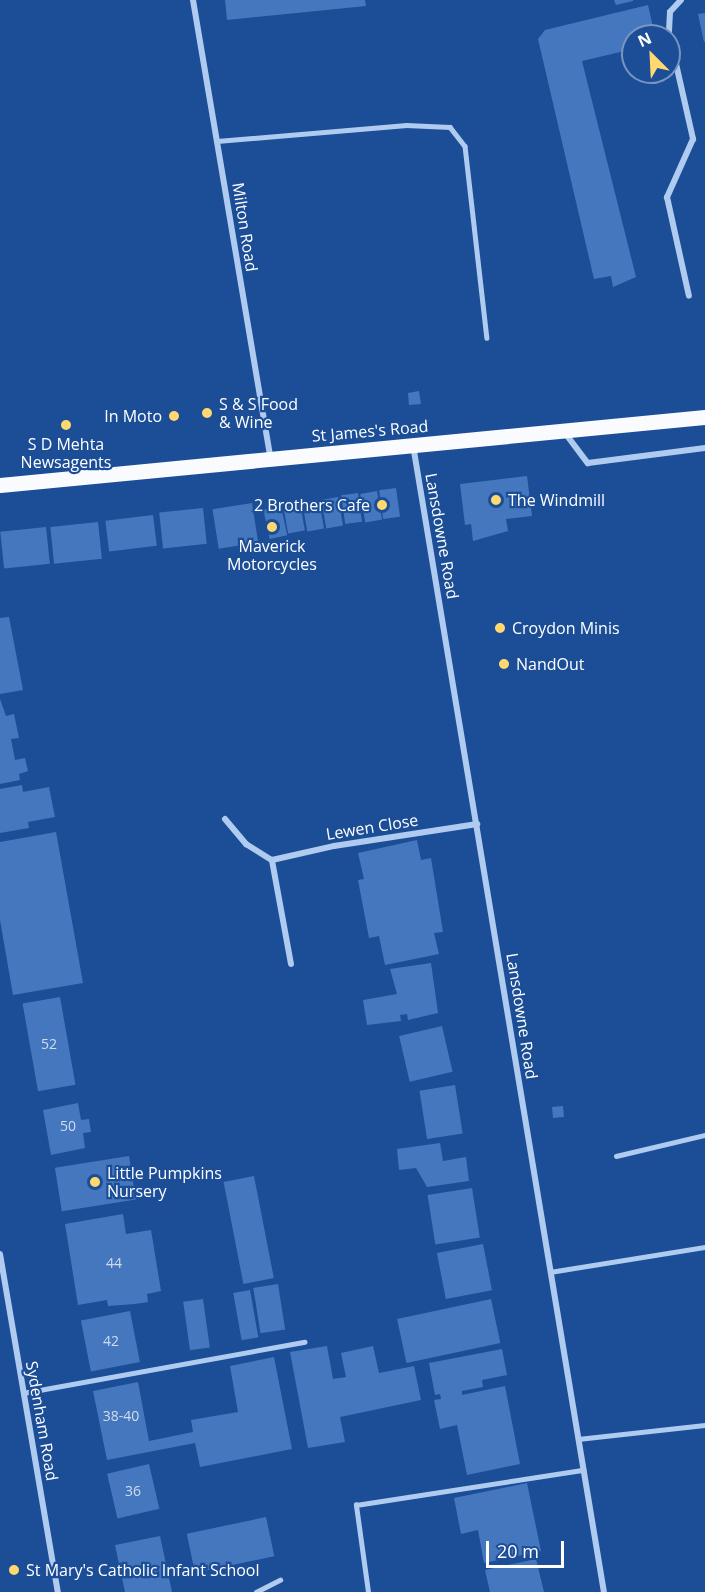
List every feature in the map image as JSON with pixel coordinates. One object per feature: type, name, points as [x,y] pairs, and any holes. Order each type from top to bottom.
[{"type":"main road","name":"St James's Road","points":[[0,485],[705,417]]},
{"type":"street","name":"Milton Road","points":[[193,0],[270,458]]},
{"type":"street","points":[[681,0],[670,12],[669,33],[693,139],[667,197],[689,296]]},
{"type":"street","points":[[563,430],[588,463],[705,448]]},
{"type":"street","name":"Lansdowne Road","points":[[413,444],[604,1592]]},
{"type":"street","points":[[225,819],[246,844],[272,860],[291,964]]},
{"type":"street","name":"Lewen Close","points":[[272,860],[334,846],[477,825]]},
{"type":"street","name":"Sydenham Road","points":[[0,1254],[58,1592]]},
{"type":"lane","points":[[217,141],[424,124],[454,131],[467,157],[487,338]]},
{"type":"lane","points":[[616,1156],[705,1135]]},
{"type":"lane","points":[[550,1272],[705,1247]]},
{"type":"lane","points":[[23,1393],[304,1342]]},
{"type":"lane","points":[[578,1439],[705,1425]]},
{"type":"lane","points":[[368,1592],[356,1505],[583,1470]]},
{"type":"lane","points":[[256,1592],[280,1580]]},
{"type":"building","points":[[225,0],[365,0],[366,6],[227,20]]},
{"type":"building","points":[[614,0],[633,0],[633,1],[616,5]]},
{"type":"building","points":[[648,5],[652,24],[621,24],[621,52],[582,61],[636,277],[613,287],[611,276],[594,279],[538,39],[545,30]]},
{"type":"building","points":[[705,13],[705,42],[704,42],[698,14]]},
{"type":"building","points":[[419,391],[421,404],[409,405],[408,393]]},
{"type":"building","name":"The Windmill","points":[[527,476],[532,516],[506,519],[508,531],[473,541],[471,524],[465,525],[460,484]]},
{"type":"building","points":[[396,488],[400,517],[383,519],[379,490]]},
{"type":"building","points":[[377,491],[382,520],[365,523],[360,494]]},
{"type":"building","points":[[358,493],[362,522],[345,524],[341,495]]},
{"type":"building","points":[[338,497],[343,526],[326,529],[321,500]]},
{"type":"building","points":[[319,500],[324,529],[307,532],[302,503]]},
{"type":"building","points":[[252,503],[258,543],[219,549],[212,509]]},
{"type":"building","points":[[300,503],[305,531],[288,534],[283,506]]},
{"type":"building","points":[[281,506],[287,535],[270,539],[263,510]]},
{"type":"building","points":[[203,508],[207,544],[163,548],[159,513]]},
{"type":"building","points":[[153,515],[157,546],[109,552],[105,521]]},
{"type":"building","points":[[98,522],[102,559],[54,564],[50,527]]},
{"type":"building","points":[[46,527],[50,564],[4,569],[0,532]]},
{"type":"building","points":[[9,617],[23,690],[0,694],[0,618]]},
{"type":"building","points":[[0,699],[6,716],[14,714],[19,738],[11,739],[15,760],[25,758],[28,771],[19,774],[20,780],[0,784]]},
{"type":"building","points":[[22,785],[23,792],[49,787],[55,817],[28,822],[29,828],[0,833],[0,789]]},
{"type":"building","points":[[56,832],[83,983],[13,995],[0,920],[0,842]]},
{"type":"building","points":[[417,840],[421,860],[431,858],[443,932],[434,933],[439,954],[385,965],[379,936],[369,938],[358,880],[364,879],[358,853]]},
{"type":"building","points":[[431,963],[438,1013],[408,1020],[407,1014],[400,1015],[401,1021],[367,1025],[363,1000],[397,994],[390,969]]},
{"type":"building","points":[[60,997],[75,1085],[38,1091],[23,1004]]},
{"type":"building","points":[[442,1026],[453,1072],[410,1082],[399,1036]]},
{"type":"building","points":[[455,1085],[463,1133],[427,1139],[419,1091]]},
{"type":"building","points":[[78,1103],[81,1120],[89,1119],[91,1132],[83,1133],[85,1148],[51,1155],[43,1110]]},
{"type":"building","points":[[563,1106],[564,1117],[553,1118],[552,1107]]},
{"type":"building","points":[[440,1143],[443,1161],[466,1157],[469,1181],[427,1187],[416,1168],[399,1170],[397,1149]]},
{"type":"building","name":"Little Pumpkins Nursery","points":[[129,1156],[136,1199],[62,1211],[55,1168]]},
{"type":"building","points":[[254,1176],[274,1278],[243,1284],[224,1182]]},
{"type":"building","points":[[472,1188],[480,1237],[435,1244],[428,1195]]},
{"type":"building","points":[[123,1214],[126,1234],[151,1230],[161,1291],[147,1294],[148,1302],[108,1306],[107,1300],[78,1305],[65,1224]]},
{"type":"building","points":[[483,1244],[492,1290],[446,1299],[437,1253]]},
{"type":"building","points":[[278,1284],[285,1329],[261,1333],[253,1288]]},
{"type":"building","points":[[250,1290],[258,1337],[242,1340],[233,1293]]},
{"type":"building","points":[[203,1299],[210,1348],[190,1350],[183,1302]]},
{"type":"building","points":[[491,1299],[500,1343],[406,1363],[397,1319]]},
{"type":"building","points":[[130,1311],[140,1362],[91,1372],[81,1321]]},
{"type":"building","points":[[327,1346],[333,1379],[346,1377],[341,1353],[373,1346],[379,1373],[414,1366],[421,1400],[340,1417],[345,1442],[308,1448],[290,1352]]},
{"type":"building","points":[[502,1349],[507,1375],[482,1380],[483,1387],[462,1391],[462,1395],[505,1386],[520,1464],[467,1475],[457,1425],[440,1429],[434,1400],[441,1399],[440,1394],[435,1395],[429,1363]]},
{"type":"building","points":[[274,1357],[292,1449],[200,1467],[195,1443],[107,1460],[93,1391],[138,1382],[149,1441],[193,1432],[191,1420],[238,1412],[230,1366]]},
{"type":"building","points":[[149,1464],[159,1509],[117,1518],[107,1474]]},
{"type":"building","points":[[527,1483],[541,1551],[484,1563],[478,1530],[461,1534],[454,1498]]},
{"type":"building","points":[[266,1517],[274,1556],[195,1573],[187,1534]]},
{"type":"building","points":[[160,1536],[172,1592],[125,1592],[115,1545]]},
{"type":"building","points":[[536,1559],[544,1592],[490,1592],[485,1570]]},
{"type":"place","name":"S & S Food & Wine","points":[[207,413]]},
{"type":"place","name":"In Moto","points":[[174,416]]},
{"type":"place","name":"S D Mehta Newsagents","points":[[66,425]]},
{"type":"place","name":"The Windmill","points":[[496,500]]},
{"type":"place","name":"2 Brothers Cafe","points":[[382,505]]},
{"type":"place","name":"Maverick Motorcycles","points":[[272,527]]},
{"type":"place","name":"Croydon Minis","points":[[500,628]]},
{"type":"place","name":"NandOut","points":[[504,664]]},
{"type":"place","name":"Little Pumpkins Nursery","points":[[95,1182]]},
{"type":"place","name":"St Mary's Catholic Infant School","points":[[14,1570]]}]
